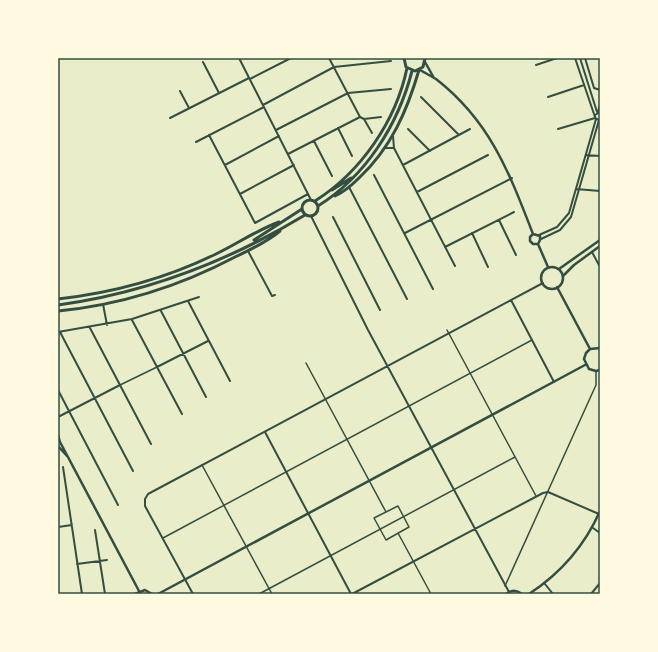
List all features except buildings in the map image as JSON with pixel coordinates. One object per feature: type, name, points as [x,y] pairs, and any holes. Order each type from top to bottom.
[{"type":"main road","points":[[329,191],[358,164],[377,140],[397,102],[407,68],[404,58]]},
{"type":"main road","points":[[331,198],[342,194],[349,188],[386,148],[407,110],[420,70],[425,60]]},
{"type":"main road","points":[[407,68],[412,71],[420,70]]},
{"type":"main road","points":[[58,305],[104,298],[164,282],[244,247],[283,228],[305,215],[311,216],[316,212],[318,206],[346,186],[378,148],[393,125],[403,103],[412,71]]},
{"type":"main road","points":[[244,247],[279,222],[302,209],[304,203],[313,200],[353,177]]},
{"type":"main road","points":[[313,200],[318,206]]},
{"type":"main road","points":[[302,209],[305,215]]},
{"type":"main road","points":[[58,299],[108,291],[158,277],[216,254],[279,222]]},
{"type":"main road","points":[[58,311],[103,304],[175,284],[248,251],[274,236],[283,228]]},
{"type":"street","points":[[239,58],[308,194],[313,200]]},
{"type":"street","points":[[170,118],[291,58]]},
{"type":"street","points":[[330,58],[360,117],[364,119],[381,117]]},
{"type":"street","points":[[536,65],[557,58]]},
{"type":"street","points":[[576,58],[595,118]]},
{"type":"street","points":[[580,58],[598,112]]},
{"type":"street","points":[[585,58],[594,88],[600,90]]},
{"type":"street","points":[[425,60],[434,78]]},
{"type":"street","points":[[196,142],[334,67],[391,61]]},
{"type":"street","points":[[203,62],[219,93]]},
{"type":"street","points":[[420,70],[434,78],[458,99],[484,129],[505,162],[533,234]]},
{"type":"street","points":[[418,76],[426,74]]},
{"type":"street","points":[[548,97],[584,85]]},
{"type":"street","points":[[276,130],[348,93],[391,89]]},
{"type":"street","points":[[180,91],[189,108]]},
{"type":"street","points":[[421,97],[459,135]]},
{"type":"street","points":[[533,234],[539,235],[552,230],[564,221],[569,214],[600,104]]},
{"type":"street","points":[[288,154],[360,117]]},
{"type":"street","points":[[538,244],[541,239],[560,230],[567,224],[571,217],[600,120],[595,118],[558,129]]},
{"type":"street","points":[[364,119],[372,133]]},
{"type":"street","points":[[338,128],[352,156]]},
{"type":"street","points":[[408,129],[430,150]]},
{"type":"street","points":[[403,166],[430,150],[470,130]]},
{"type":"street","points":[[209,135],[255,224],[308,194]]},
{"type":"street","points":[[225,165],[279,136]]},
{"type":"street","points":[[393,136],[394,148],[455,266]]},
{"type":"street","points":[[314,141],[332,176]]},
{"type":"street","points":[[386,148],[394,148]]},
{"type":"street","points":[[417,192],[488,155]]},
{"type":"street","points":[[586,155],[600,156]]},
{"type":"street","points":[[240,194],[294,165]]},
{"type":"street","points":[[374,175],[433,289]]},
{"type":"street","points":[[405,233],[512,178]]},
{"type":"street","points":[[349,188],[407,300]]},
{"type":"street","points":[[576,189],[600,191]]},
{"type":"street","points":[[445,247],[514,212]]},
{"type":"street","points":[[311,216],[387,366],[505,586],[507,593],[517,591],[522,594]]},
{"type":"street","points":[[333,217],[380,310]]},
{"type":"street","points":[[498,220],[516,254]]},
{"type":"street","points":[[472,233],[488,267]]},
{"type":"street","points":[[533,234],[530,237],[530,241],[534,244],[538,244]]},
{"type":"street","points":[[539,235],[541,239]]},
{"type":"street","points":[[559,269],[600,240]]},
{"type":"street","points":[[538,244],[548,267]]},
{"type":"street","points":[[563,276],[559,269],[553,266],[548,267],[541,275],[543,283],[548,288],[557,287],[562,283],[563,276],[574,265],[600,246]]},
{"type":"street","points":[[248,251],[272,296],[275,294]]},
{"type":"street","points":[[592,252],[600,267]]},
{"type":"street","points":[[192,594],[146,506],[145,499],[148,494],[543,283]]},
{"type":"street","points":[[557,287],[590,349]]},
{"type":"street","points":[[133,471],[59,332],[107,325],[132,319],[199,297]]},
{"type":"street","points":[[511,300],[554,382]]},
{"type":"street","points":[[188,301],[230,381]]},
{"type":"street","points":[[103,304],[107,325]]},
{"type":"street","points":[[160,311],[206,397]]},
{"type":"street","points":[[132,319],[182,414]]},
{"type":"street","points":[[90,328],[151,444]]},
{"type":"street","points":[[447,330],[536,496]]},
{"type":"street","points":[[163,538],[532,340]]},
{"type":"street","points":[[58,417],[120,384],[208,341]]},
{"type":"street","points":[[600,348],[590,349],[586,353],[584,359],[585,365],[589,369],[596,371],[600,370]]},
{"type":"street","points":[[306,363],[386,512]]},
{"type":"street","points":[[158,594],[585,365]]},
{"type":"street","points":[[505,586],[596,385],[596,371]]},
{"type":"street","points":[[58,390],[118,505]]},
{"type":"street","points":[[265,432],[352,594],[536,496],[548,492],[599,512],[593,528],[575,554],[545,584],[529,594]]},
{"type":"street","points":[[58,436],[58,440],[139,591]]},
{"type":"street","points":[[58,446],[67,456]]},
{"type":"street","points":[[259,594],[515,457]]},
{"type":"street","points":[[202,465],[272,594]]},
{"type":"street","points":[[63,467],[82,594]]},
{"type":"street","points":[[398,506],[409,527],[386,540],[374,518],[386,512],[398,506]]},
{"type":"street","points":[[58,527],[72,525]]},
{"type":"street","points":[[593,528],[600,532]]},
{"type":"street","points":[[95,530],[105,594]]},
{"type":"street","points":[[398,533],[431,594]]},
{"type":"street","points":[[77,564],[107,560]]},
{"type":"street","points":[[591,594],[600,583]]},
{"type":"street","points":[[545,584],[553,594]]},
{"type":"street","points":[[135,594],[139,591],[145,590],[152,594]]}]
